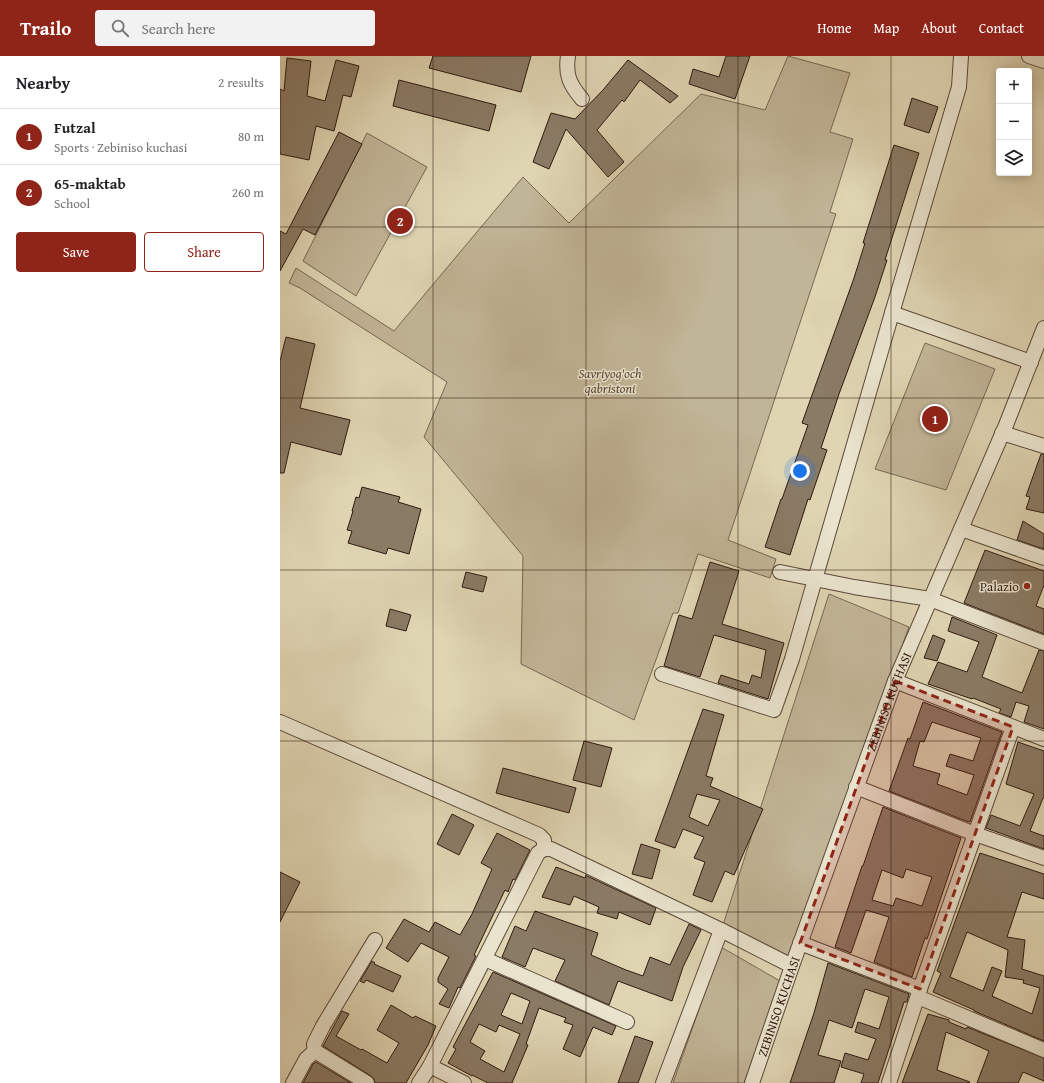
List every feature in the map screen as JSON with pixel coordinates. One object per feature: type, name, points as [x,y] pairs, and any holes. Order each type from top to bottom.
[{"type":"street","points":[[568,56],[566,65],[571,87],[582,99]]},
{"type":"street","points":[[662,674],[774,710],[792,659],[816,579],[892,313],[959,87],[961,56]]},
{"type":"street","points":[[1029,56],[1044,61]]},
{"type":"street","points":[[892,313],[1031,362]]},
{"type":"street","name":"ZEBINISO KUCHASI","points":[[752,1083],[800,943],[895,682],[1002,433],[1044,328]]},
{"type":"street","points":[[1002,433],[1044,446]]},
{"type":"street","points":[[961,529],[1044,558]]},
{"type":"street","points":[[780,572],[854,587],[930,599],[1044,644]]},
{"type":"street","points":[[895,682],[1044,739]]},
{"type":"street","points":[[280,722],[539,835],[544,840],[544,848]]},
{"type":"street","points":[[889,1083],[919,993],[1013,727]]},
{"type":"street","points":[[856,787],[975,834],[1044,858]]},
{"type":"street","points":[[419,1083],[430,1066],[538,853],[544,848],[551,849],[721,930],[792,966]]},
{"type":"street","points":[[663,1083],[721,930]]},
{"type":"street","points":[[315,1051],[314,1044],[322,1026],[376,940]]},
{"type":"street","points":[[800,943],[919,993],[1044,1050]]},
{"type":"street","points":[[485,959],[628,1022]]},
{"type":"street","points":[[293,1083],[306,1059],[315,1051]]},
{"type":"street","points":[[315,1051],[368,1083]]},
{"type":"street","points":[[430,1066],[464,1083]]},
{"type":"highlighted area","points":[[895,681],[1013,727],[920,989],[800,943]]},
{"type":"green space","name":"Savriyog'och qabristoni","points":[[788,56],[850,73],[830,132],[853,139],[830,212],[836,214],[728,540],[776,559],[770,578],[698,554],[678,613],[673,613],[634,720],[521,664],[523,556],[424,437],[447,382],[300,288],[289,283],[296,268],[394,331],[523,177],[569,223],[701,94],[765,110]]},
{"type":"green space","points":[[367,133],[427,167],[356,296],[303,261]]},
{"type":"green space","points":[[925,343],[995,369],[946,490],[875,469]]},
{"type":"green space","points":[[829,594],[909,627],[788,956],[723,925]]},
{"type":"green space","points":[[721,947],[780,981],[744,1083],[673,1083]]},
{"type":"building","points":[[433,56],[531,56],[521,92],[429,68]]},
{"type":"building","points":[[726,56],[750,56],[735,99],[689,84],[693,69],[719,77]]},
{"type":"building","points":[[287,58],[311,61],[307,96],[325,101],[336,60],[359,66],[351,97],[343,95],[334,131],[316,126],[309,160],[280,154],[280,89],[284,91]]},
{"type":"building","points":[[628,60],[678,96],[670,103],[640,80],[624,102],[622,100],[597,130],[624,162],[608,177],[566,129],[549,169],[533,162],[551,113],[575,119],[603,90]]},
{"type":"building","points":[[399,80],[496,105],[489,131],[393,106]]},
{"type":"building","points":[[912,98],[938,107],[929,133],[904,125]]},
{"type":"building","points":[[339,132],[362,144],[315,235],[303,229],[280,271],[280,231],[286,234]]},
{"type":"building","points":[[894,145],[919,153],[885,260],[887,260],[875,297],[839,394],[821,448],[827,450],[810,500],[808,499],[790,555],[765,547],[808,425],[802,423],[854,278],[865,243],[863,243]]},
{"type":"building","points":[[286,337],[315,344],[300,408],[350,420],[341,455],[291,442],[284,473],[280,473],[280,361]]},
{"type":"building","points":[[1041,454],[1044,454],[1044,513],[1026,509],[1030,497],[1026,496]]},
{"type":"building","points":[[362,487],[400,497],[398,502],[421,509],[409,554],[388,548],[386,554],[348,543],[352,531],[347,530],[356,497],[359,498]]},
{"type":"building","points":[[1023,521],[1044,534],[1044,549],[1017,540]]},
{"type":"building","points":[[985,550],[1044,571],[1044,585],[1036,606],[1044,609],[1044,634],[964,603]]},
{"type":"building","points":[[710,562],[739,571],[722,624],[784,643],[768,699],[718,683],[721,675],[749,684],[752,675],[761,678],[766,650],[714,635],[700,677],[664,666],[679,615],[692,619]]},
{"type":"building","points":[[466,572],[487,577],[483,592],[462,587]]},
{"type":"building","points":[[390,609],[411,615],[406,631],[386,626]]},
{"type":"building","points":[[952,617],[997,635],[982,677],[1022,693],[1039,650],[1044,651],[1044,729],[1024,722],[1029,706],[1016,702],[1011,717],[999,713],[1001,709],[973,698],[972,699],[928,684],[938,662],[967,672],[979,642],[948,631]]},
{"type":"building","points":[[933,635],[945,640],[937,661],[924,658]]},
{"type":"building","points":[[923,702],[1002,732],[970,822],[889,791],[908,738],[910,739]],"holes":[[[932,722],[981,738],[973,761],[950,754],[946,766],[974,775],[967,795],[937,784],[940,774],[913,766],[920,741],[924,742]]]},
{"type":"building","points":[[703,709],[724,715],[706,776],[713,778],[710,786],[763,809],[734,875],[725,871],[712,902],[693,895],[705,862],[694,858],[704,837],[683,829],[675,848],[655,841]],"holes":[[[697,794],[720,800],[708,826],[689,817]]]},
{"type":"building","points":[[584,741],[612,748],[601,787],[573,780]]},
{"type":"building","points":[[1018,742],[1044,751],[1044,798],[1030,831],[1044,836],[1044,849],[986,828],[991,815],[1020,826],[1034,794],[1006,784]]},
{"type":"building","points":[[503,768],[576,788],[569,813],[496,793]]},
{"type":"building","points":[[883,807],[961,838],[927,939],[925,938],[912,977],[874,962],[889,917],[866,910],[851,953],[835,947]],"holes":[[[906,869],[932,877],[922,906],[896,898],[893,906],[872,900],[882,870],[903,878]]]},
{"type":"building","points":[[452,814],[474,825],[459,855],[437,844]]},
{"type":"building","points":[[497,833],[530,850],[515,880],[513,879],[508,892],[505,890],[474,955],[476,956],[460,988],[458,987],[449,1008],[439,1004],[448,989],[438,982],[438,978],[449,957],[421,943],[408,962],[386,948],[404,919],[429,932],[435,922],[460,935],[472,914],[492,869],[481,863]]},
{"type":"building","points":[[641,844],[660,850],[652,879],[632,874]]},
{"type":"building","points":[[980,853],[1044,874],[1044,899],[1022,892],[1007,937],[1025,940],[1022,969],[1044,976],[1044,1041],[933,992],[941,973],[937,971]],"holes":[[[967,932],[1008,950],[1005,977],[1024,980],[1023,983],[1040,988],[1032,1014],[992,996],[1002,971],[992,967],[983,991],[950,977]]]},
{"type":"building","points":[[556,867],[585,878],[586,875],[656,908],[650,925],[619,912],[617,919],[597,913],[599,907],[574,896],[570,905],[542,897]]},
{"type":"building","points":[[280,872],[300,882],[280,922]]},
{"type":"building","points":[[535,911],[598,933],[591,955],[643,976],[650,957],[670,965],[689,924],[701,930],[683,967],[672,1001],[618,981],[609,1005],[555,981],[565,960],[533,948],[525,967],[502,957],[515,926],[526,931]]},
{"type":"building","points":[[372,961],[375,963],[374,964],[401,976],[393,992],[366,980],[364,983],[360,981]]},
{"type":"building","points":[[828,963],[909,994],[907,1002],[904,1002],[878,1083],[861,1083],[864,1074],[841,1067],[845,1053],[868,1060],[876,1039],[855,1032],[858,1022],[879,1029],[889,997],[865,989],[852,1028],[829,1020],[818,1055],[841,1061],[834,1083],[790,1083],[814,1013]]},
{"type":"building","points":[[493,972],[616,1026],[612,1035],[593,1027],[580,1057],[563,1049],[573,1025],[564,1022],[566,1018],[539,1008],[526,1044],[528,1045],[512,1083],[488,1083],[448,1063],[456,1049],[453,1047]],"holes":[[[511,993],[530,1001],[522,1024],[501,1015]],[[479,1024],[496,1032],[499,1025],[520,1034],[504,1072],[480,1059],[485,1051],[470,1042]]]},
{"type":"building","points":[[391,1005],[413,1018],[415,1016],[436,1026],[428,1045],[406,1083],[375,1083],[371,1076],[323,1046],[342,1011],[349,1014],[336,1036],[387,1063],[399,1043],[377,1030]]},
{"type":"building","points":[[928,1014],[949,1020],[949,1022],[966,1029],[967,1027],[1044,1058],[1044,1081],[1023,1072],[1018,1083],[977,1083],[989,1051],[946,1032],[937,1070],[970,1082],[902,1083]]},
{"type":"building","points":[[635,1036],[653,1042],[638,1083],[618,1083]]},
{"type":"building","points":[[316,1062],[351,1083],[303,1083],[313,1064]]},
{"type":"place","name":"65-maktab","points":[[400,221]]},
{"type":"place","name":"Futzal","points":[[935,419]]},
{"type":"place","name":"Palazio","points":[[1027,586]]}]
